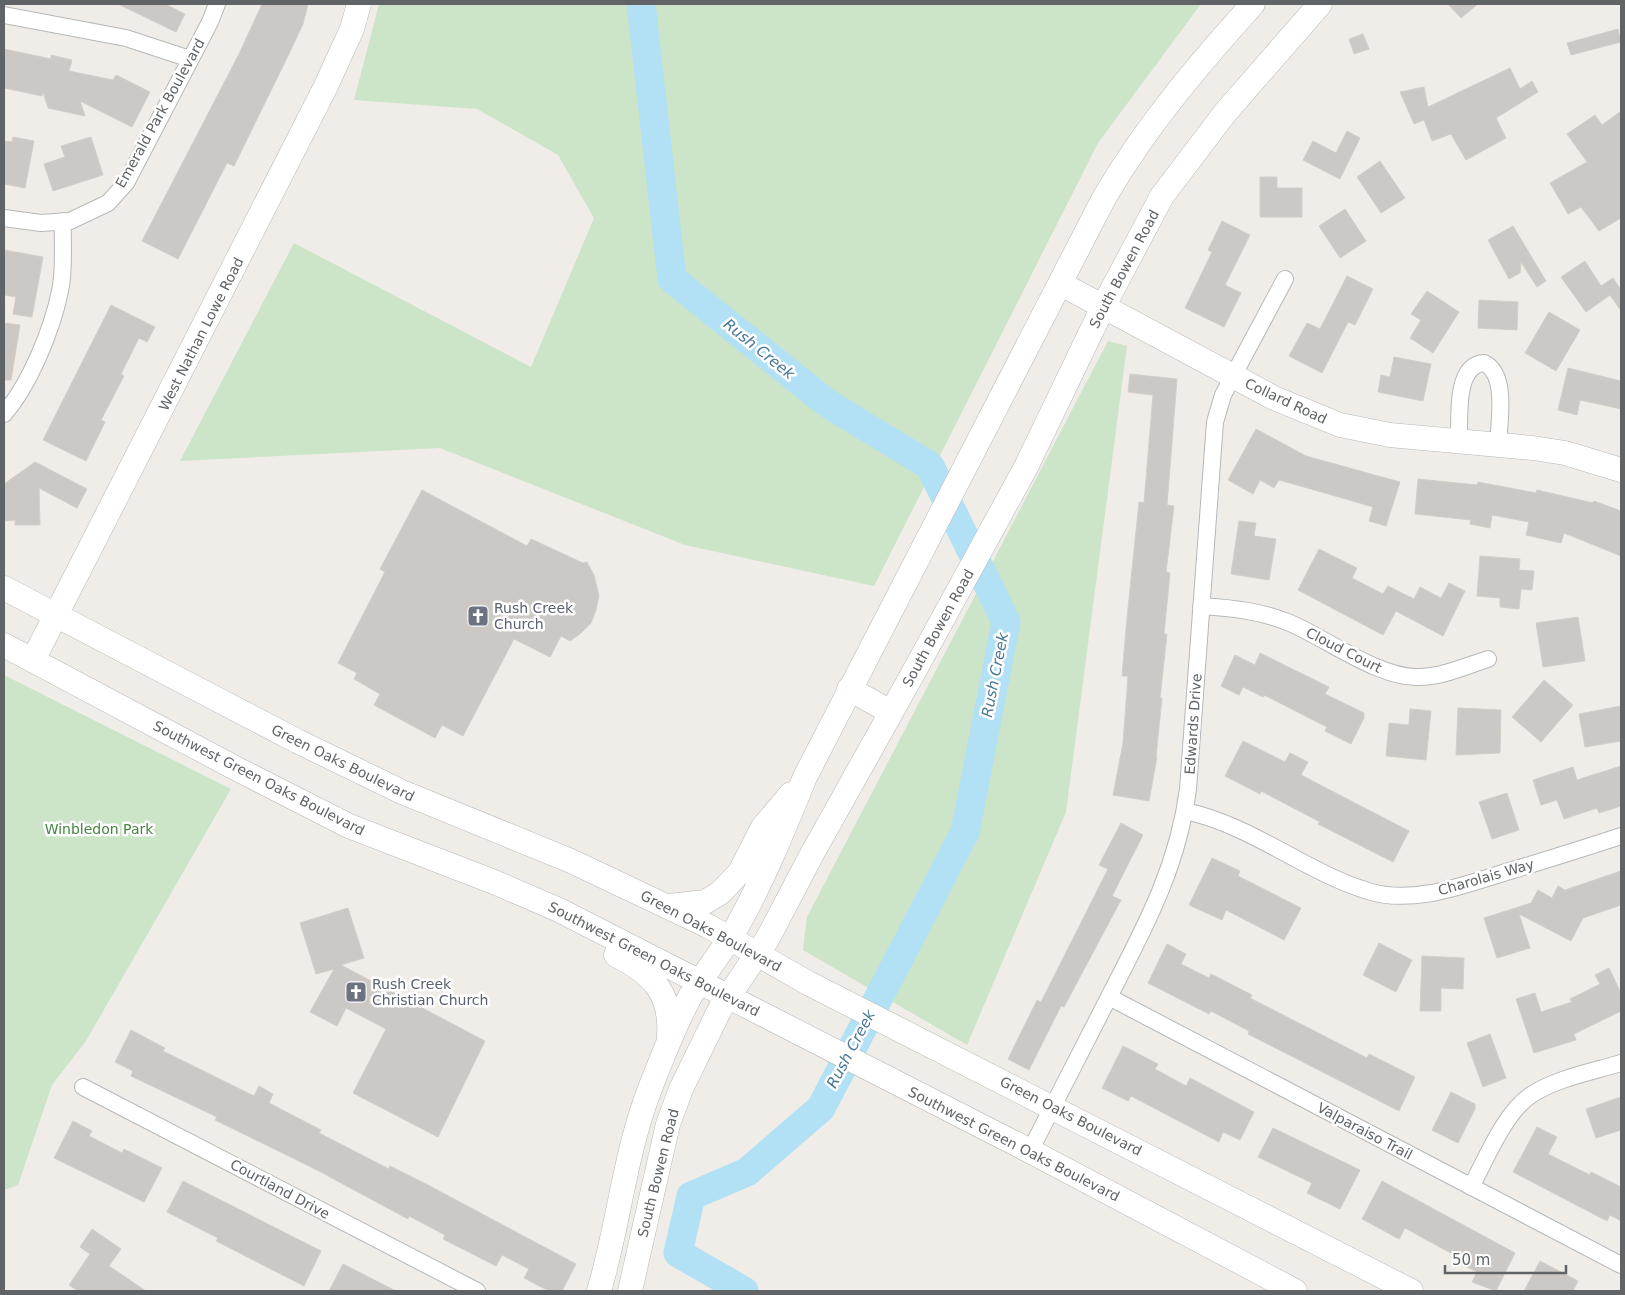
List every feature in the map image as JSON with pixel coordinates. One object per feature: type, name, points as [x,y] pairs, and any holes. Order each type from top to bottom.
[{"type":"main road","name":"West Nathan Lowe Road","points":[[33,660],[325,88],[352,29],[359,4]]},
{"type":"main road","name":"South Bowen Road","points":[[599,1291],[615,1230],[630,1158],[650,1088],[680,1018],[739,923],[781,836],[805,777],[849,689],[1104,198],[1141,140],[1199,64],[1253,4]]},
{"type":"main road","name":"South Bowen Road","points":[[630,1291],[668,1124],[681,1089],[729,996],[768,938],[1026,467],[1144,227],[1181,169],[1225,113],[1320,4]]},
{"type":"main road","name":"Collard Road","points":[[1061,284],[1232,376],[1296,408],[1340,425],[1390,436],[1565,453],[1621,470]]},
{"type":"main road","name":"Green Oaks Boulevard","points":[[4,588],[297,741],[402,792],[570,861],[730,937],[808,983],[1053,1106],[1411,1291]]},
{"type":"main road","name":"Southwest Green Oaks Boulevard","points":[[4,645],[239,770],[350,826],[494,882],[559,910],[1030,1151],[1295,1291]]},
{"type":"main road","points":[[849,689],[891,712]]},
{"type":"main road","points":[[667,906],[705,902],[720,892],[740,872],[763,827],[805,777]]},
{"type":"main road","points":[[494,882],[564,929],[634,964],[653,979],[663,995],[670,1017],[668,1046]]},
{"type":"main road","points":[[615,1230],[644,1233]]},
{"type":"street","name":"Emerald Park Boulevard","points":[[4,218],[41,224],[70,220],[108,203],[126,183],[217,4]]},
{"type":"street","points":[[4,14],[126,38],[190,59]]},
{"type":"street","points":[[4,414],[28,378],[47,333],[55,307],[60,290],[63,221]]},
{"type":"street","name":"Edwards Drive","points":[[1030,1151],[1161,894],[1173,859],[1185,812],[1213,435],[1223,395],[1285,279]]},
{"type":"street","points":[[1459,442],[1464,376],[1473,365],[1484,363],[1493,370],[1500,382],[1498,445]]},
{"type":"street","name":"Cloud Court","points":[[1201,606],[1239,609],[1272,616],[1307,631],[1382,670],[1404,676],[1428,677],[1488,659]]},
{"type":"street","name":"Charolais Way","points":[[1185,812],[1232,825],[1369,892],[1394,895],[1441,891],[1621,836]]},
{"type":"street","name":"Valparaiso Trail","points":[[1109,997],[1621,1265]]},
{"type":"street","points":[[1471,1187],[1508,1120],[1530,1095],[1556,1083],[1621,1063]]},
{"type":"street","name":"Courtland Drive","points":[[83,1086],[476,1291]]},
{"type":"green space","points":[[379,4],[1201,4],[1098,143],[874,586],[685,545],[440,448],[180,461],[294,243],[531,367],[594,218],[558,155],[477,109],[354,100]]},
{"type":"green space","points":[[1108,341],[1127,346],[1066,812],[967,1045],[803,950],[807,917]]},
{"type":"green space","name":"Winbledon Park","points":[[4,675],[231,789],[86,1041],[52,1085],[18,1185],[4,1190]]},
{"type":"building","points":[[118,4],[165,4],[185,14],[176,32]]},
{"type":"building","points":[[262,4],[308,4],[303,24],[234,166],[227,163],[178,259],[142,241],[239,54]]},
{"type":"building","points":[[1448,4],[1478,4],[1461,18]]},
{"type":"building","points":[[1618,29],[1621,42],[1571,55],[1567,43]]},
{"type":"building","points":[[1363,34],[1369,49],[1354,54],[1349,39]]},
{"type":"building","points":[[4,49],[51,59],[51,55],[72,60],[69,71],[113,80],[116,75],[150,92],[132,127],[80,101],[85,116],[48,108],[43,92],[42,96],[4,88]]},
{"type":"building","points":[[1510,68],[1520,89],[1532,81],[1538,92],[1496,118],[1506,138],[1466,160],[1451,134],[1432,141],[1424,120],[1414,124],[1400,92],[1424,87],[1428,107]]},
{"type":"building","points":[[1621,111],[1621,218],[1599,231],[1581,207],[1568,214],[1550,183],[1587,162],[1567,134],[1595,115],[1602,125]]},
{"type":"building","points":[[1347,131],[1360,138],[1340,179],[1303,160],[1313,141],[1336,153]]},
{"type":"building","points":[[13,137],[34,141],[25,188],[4,184],[4,141],[12,142]]},
{"type":"building","points":[[91,137],[103,175],[53,191],[44,164],[65,157],[61,146]]},
{"type":"building","points":[[1380,161],[1405,198],[1381,213],[1357,177]]},
{"type":"building","points":[[1260,177],[1277,177],[1277,188],[1302,188],[1302,217],[1260,217]]},
{"type":"building","points":[[1345,209],[1366,241],[1340,258],[1319,226]]},
{"type":"building","points":[[1222,221],[1250,235],[1225,285],[1241,293],[1224,327],[1185,308],[1212,252],[1208,250]]},
{"type":"building","points":[[1513,226],[1546,281],[1537,287],[1521,262],[1520,273],[1509,279],[1488,240]]},
{"type":"building","points":[[4,250],[43,257],[32,317],[13,314],[16,297],[4,295]]},
{"type":"building","points":[[1585,261],[1601,286],[1613,278],[1621,290],[1621,311],[1610,295],[1586,312],[1561,277]]},
{"type":"building","points":[[1347,276],[1373,289],[1355,325],[1348,322],[1322,373],[1289,356],[1307,323],[1320,329]]},
{"type":"building","points":[[1427,291],[1459,312],[1433,353],[1410,338],[1421,320],[1411,314]]},
{"type":"building","points":[[1479,300],[1518,302],[1517,330],[1478,328]]},
{"type":"building","points":[[111,305],[155,327],[147,342],[139,338],[121,374],[124,376],[101,420],[105,422],[86,461],[43,440]]},
{"type":"building","points":[[1549,312],[1580,330],[1556,371],[1525,353]]},
{"type":"building","points":[[4,323],[20,325],[11,380],[4,380]]},
{"type":"building","points":[[1394,357],[1431,364],[1423,401],[1378,392],[1381,375],[1390,377]]},
{"type":"building","points":[[1568,368],[1621,381],[1621,409],[1580,400],[1577,415],[1558,410]]},
{"type":"building","points":[[1130,374],[1177,379],[1167,505],[1174,506],[1166,572],[1170,573],[1164,634],[1167,634],[1160,698],[1162,698],[1157,757],[1149,801],[1113,795],[1123,743],[1128,676],[1122,676],[1127,618],[1139,502],[1144,503],[1153,395],[1128,392]]},
{"type":"building","points":[[1256,429],[1306,456],[1400,482],[1386,526],[1369,521],[1373,507],[1332,495],[1279,480],[1274,488],[1260,480],[1253,494],[1228,480]]},
{"type":"building","points":[[35,462],[87,489],[77,508],[39,488],[40,525],[15,525],[15,520],[4,521],[4,484]]},
{"type":"building","points":[[1418,479],[1477,485],[1478,482],[1536,493],[1537,490],[1593,503],[1594,501],[1621,511],[1621,556],[1564,533],[1561,543],[1526,535],[1529,522],[1492,515],[1490,528],[1470,524],[1471,520],[1415,514]]},
{"type":"building","name":"Rush Creek Church","points":[[422,490],[527,546],[531,539],[583,563],[587,562],[594,575],[599,596],[591,623],[570,641],[561,636],[550,657],[514,639],[463,736],[442,725],[435,738],[374,705],[380,694],[354,679],[357,673],[338,663],[385,572],[380,569]]},
{"type":"building","points":[[1239,521],[1256,523],[1254,536],[1276,539],[1269,580],[1231,574]]},
{"type":"building","points":[[1319,549],[1357,568],[1352,578],[1383,594],[1388,586],[1414,599],[1420,587],[1441,598],[1449,583],[1465,591],[1443,636],[1396,611],[1383,635],[1298,590]]},
{"type":"building","points":[[1480,556],[1520,559],[1519,570],[1534,571],[1532,590],[1521,589],[1519,609],[1500,607],[1500,598],[1477,596]]},
{"type":"building","points":[[1578,617],[1585,661],[1543,667],[1536,623]]},
{"type":"building","points":[[1260,653],[1329,687],[1325,694],[1364,713],[1364,718],[1351,744],[1325,731],[1327,727],[1264,695],[1263,697],[1243,687],[1239,695],[1221,686],[1235,655],[1255,665]]},
{"type":"building","points":[[1544,680],[1573,705],[1541,742],[1512,717]]},
{"type":"building","points":[[1621,706],[1621,741],[1585,747],[1579,714]]},
{"type":"building","points":[[1458,708],[1501,710],[1500,753],[1456,755]]},
{"type":"building","points":[[1410,709],[1431,711],[1426,760],[1386,756],[1389,723],[1409,725]]},
{"type":"building","points":[[1243,741],[1285,762],[1290,753],[1308,762],[1301,775],[1409,831],[1393,862],[1318,824],[1320,822],[1261,791],[1260,794],[1225,776]]},
{"type":"building","points":[[1621,766],[1621,806],[1599,813],[1597,808],[1564,819],[1557,800],[1541,805],[1533,780],[1573,767],[1577,780]]},
{"type":"building","points":[[1507,793],[1519,830],[1492,839],[1479,802]]},
{"type":"building","points":[[1121,823],[1143,835],[1112,896],[1121,900],[1064,1007],[1061,1006],[1029,1070],[1008,1059],[1037,1000],[1041,1002],[1108,869],[1099,865]]},
{"type":"building","points":[[1212,858],[1240,871],[1238,876],[1301,908],[1284,940],[1226,910],[1222,920],[1189,905]]},
{"type":"building","points":[[1621,871],[1621,905],[1583,918],[1571,941],[1519,914],[1530,948],[1497,958],[1484,918],[1531,903],[1538,890],[1552,898],[1558,886],[1565,890]]},
{"type":"building","name":"Rush Creek Christian Church","points":[[348,908],[364,958],[341,965],[485,1041],[438,1137],[353,1093],[386,1029],[346,1008],[337,1026],[310,1012],[334,969],[316,974],[300,923]]},
{"type":"building","points":[[1379,943],[1412,960],[1396,992],[1363,975]]},
{"type":"building","points":[[1167,944],[1186,954],[1181,964],[1209,978],[1211,974],[1252,995],[1250,998],[1367,1058],[1369,1054],[1415,1077],[1399,1111],[1248,1034],[1249,1031],[1211,1011],[1209,1014],[1148,983]]},
{"type":"building","points":[[1422,956],[1464,958],[1463,989],[1441,988],[1441,1011],[1420,1011]]},
{"type":"building","points":[[1609,968],[1621,993],[1621,1011],[1574,1034],[1576,1040],[1534,1053],[1516,999],[1535,993],[1541,1012],[1572,1002],[1570,999],[1600,984],[1595,975]]},
{"type":"building","points":[[131,1030],[165,1048],[163,1051],[254,1096],[259,1086],[273,1094],[269,1103],[321,1130],[319,1133],[389,1169],[390,1166],[426,1184],[576,1264],[562,1291],[549,1291],[524,1278],[529,1269],[502,1255],[496,1266],[443,1239],[445,1235],[409,1216],[408,1219],[317,1170],[215,1120],[217,1117],[131,1076],[133,1071],[115,1062]]},
{"type":"building","points":[[1490,1034],[1506,1078],[1483,1087],[1467,1043]]},
{"type":"building","points":[[1123,1046],[1158,1064],[1155,1069],[1186,1086],[1190,1078],[1254,1112],[1240,1140],[1223,1132],[1219,1142],[1131,1096],[1128,1101],[1102,1088]]},
{"type":"building","points":[[1451,1092],[1475,1104],[1475,1109],[1458,1143],[1432,1130]]},
{"type":"building","points":[[1621,1097],[1621,1130],[1596,1138],[1586,1109]]},
{"type":"building","points":[[73,1121],[92,1131],[89,1136],[122,1153],[124,1149],[162,1168],[144,1202],[54,1158]]},
{"type":"building","points":[[1537,1127],[1557,1137],[1548,1154],[1590,1175],[1591,1172],[1621,1187],[1621,1221],[1610,1215],[1607,1221],[1513,1172]]},
{"type":"building","points":[[1273,1128],[1360,1170],[1340,1209],[1307,1193],[1312,1183],[1258,1157]]},
{"type":"building","points":[[183,1181],[321,1251],[304,1286],[216,1241],[218,1238],[167,1212]]},
{"type":"building","points":[[1382,1181],[1515,1253],[1496,1291],[1472,1282],[1477,1272],[1463,1265],[1465,1261],[1405,1228],[1399,1239],[1362,1219]]},
{"type":"building","points":[[92,1229],[121,1249],[109,1266],[146,1291],[78,1291],[69,1285],[90,1254],[80,1247]]},
{"type":"building","points":[[1540,1261],[1578,1281],[1573,1291],[1524,1291]]},
{"type":"building","points":[[343,1264],[396,1291],[329,1291]]},
{"type":"waterway","name":"Rush Creek","points":[[641,4],[672,279],[827,403],[930,466],[1006,622],[965,832],[821,1108],[747,1172],[691,1196],[678,1253],[744,1291]]},
{"type":"place","name":"Rush Creek Church","points":[[478,616]]},
{"type":"place","name":"Rush Creek Christian Church","points":[[356,992]]}]
